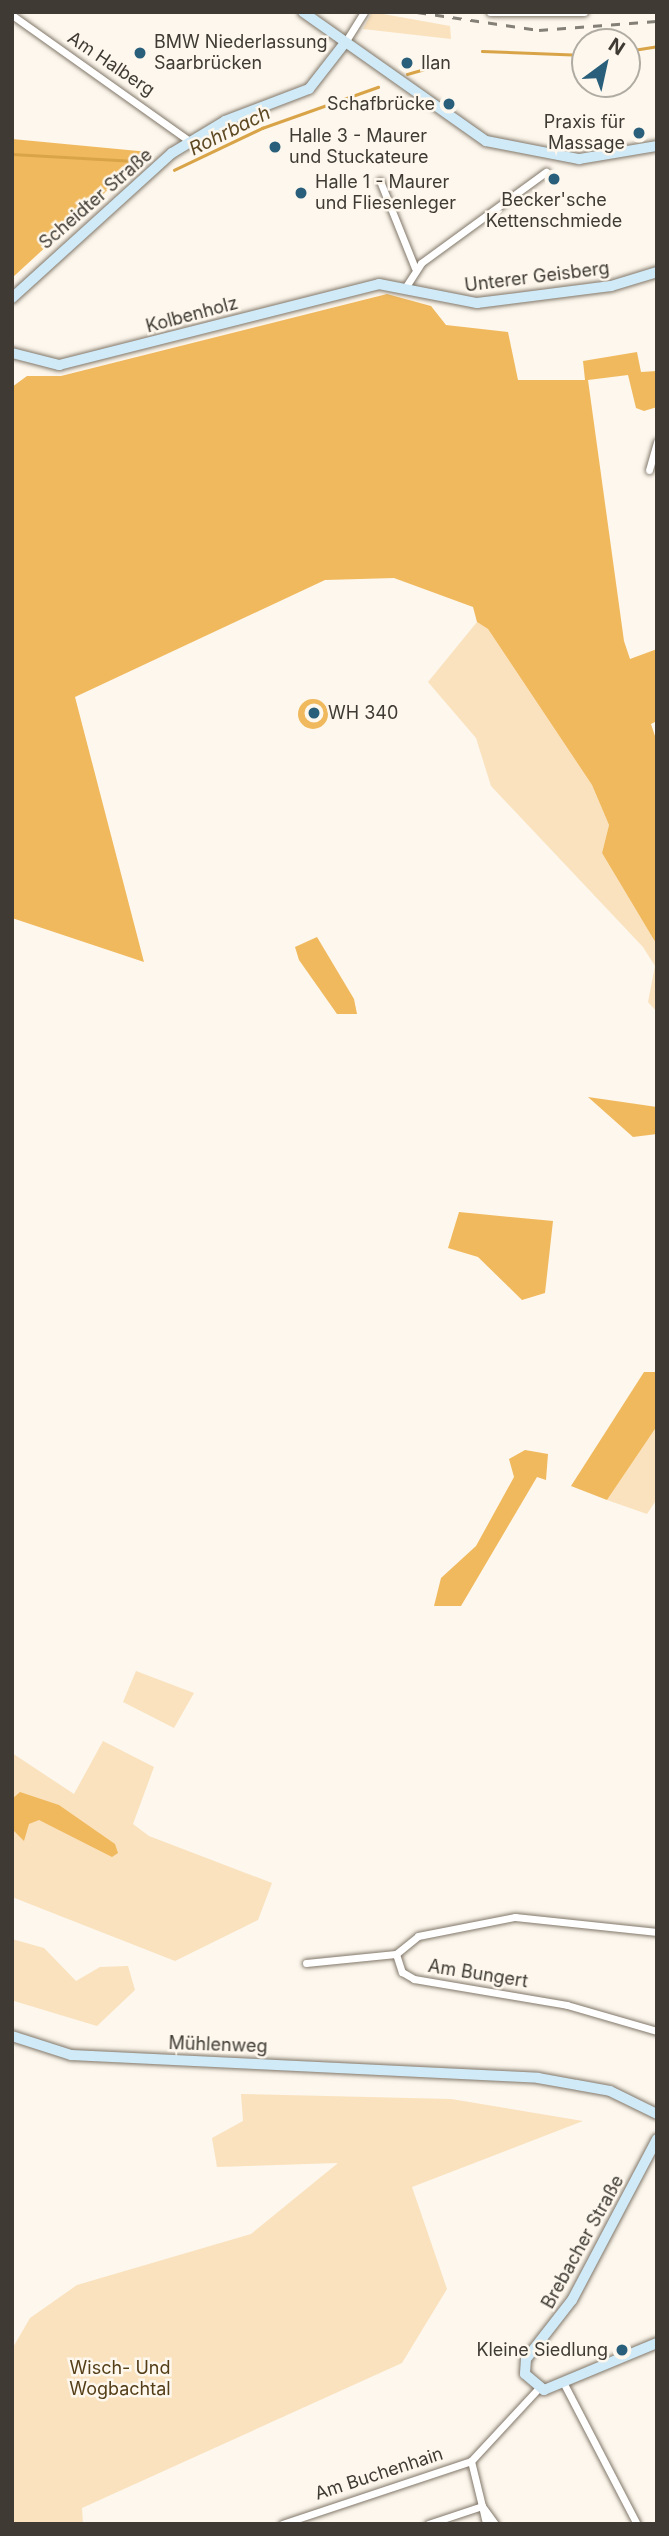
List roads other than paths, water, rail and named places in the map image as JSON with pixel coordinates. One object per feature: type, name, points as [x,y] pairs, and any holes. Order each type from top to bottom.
[{"type":"street","points":[[303,12],[344,44],[499,145],[579,159],[657,146]]},
{"type":"street","points":[[344,44],[364,12]]},
{"type":"street","points":[[490,12],[584,12]]},
{"type":"street","name":"Am Halberg","points":[[12,15],[189,141]]},
{"type":"street","name":"Scheidter Straße","points":[[12,298],[189,141],[309,89],[344,44]]},
{"type":"street","points":[[405,288],[415,268],[546,172]]},
{"type":"street","points":[[380,181],[415,268]]},
{"type":"street","name":"Unterer Geisberg","points":[[380,284],[405,288],[439,300],[477,303],[611,286],[657,272]]},
{"type":"street","name":"Kolbenholz","points":[[12,353],[59,365],[380,284]]},
{"type":"street","points":[[649,470],[657,442]]},
{"type":"street","points":[[306,1962],[396,1954],[418,1936],[515,1917],[657,1932]]},
{"type":"street","name":"Am Bungert","points":[[396,1954],[402,1972],[414,1979],[567,2005],[657,2031]]},
{"type":"street","name":"Mühlenweg","points":[[12,2036],[88,2056],[426,2069],[610,2091],[657,2114]]},
{"type":"street","name":"Brebacher Straße","points":[[538,2389],[525,2374],[526,2359],[572,2300],[657,2139]]},
{"type":"street","points":[[538,2389],[563,2382],[657,2343]]},
{"type":"street","points":[[563,2382],[637,2524]]},
{"type":"street","name":"Am Buchenhain","points":[[282,2524],[471,2461],[538,2389]]},
{"type":"street","points":[[471,2461],[486,2524]]},
{"type":"street","points":[[430,2523],[482,2506]]},
{"type":"street","points":[[482,2506],[495,2524]]},
{"type":"waterway","name":"Rohrbach","points":[[641,49],[657,46]]},
{"type":"waterway","name":"Rohrbach","points":[[482,51],[571,54]]},
{"type":"waterway","name":"Rohrbach","points":[[407,74],[446,63]]},
{"type":"waterway","name":"Rohrbach","points":[[174,170],[262,128],[378,87]]},
{"type":"waterway","name":"Rohrbach","points":[[12,154],[135,161]]},
{"type":"railway","points":[[417,12],[539,30],[657,21]]},
{"type":"place","name":"BMW Niederlassung Saarbrücken","points":[[140,53]]},
{"type":"place","name":"Ilan","points":[[407,63]]},
{"type":"place","name":"Schafbrücke","points":[[449,104]]},
{"type":"place","name":"Praxis für Massage","points":[[639,133]]},
{"type":"place","name":"Halle 3 - Maurer und Stuckateure","points":[[275,147]]},
{"type":"place","name":"Becker'sche Kettenschmiede","points":[[554,179]]},
{"type":"place","name":"Halle 1 - Maurer und Fliesenleger","points":[[301,193]]},
{"type":"place","name":"WH 340","points":[[314,713]]},
{"type":"place","name":"Kleine Siedlung","points":[[622,2350]]},
{"type":"park label","name":"Wisch- Und Wogbachtal","points":[[120,2379]]}]
